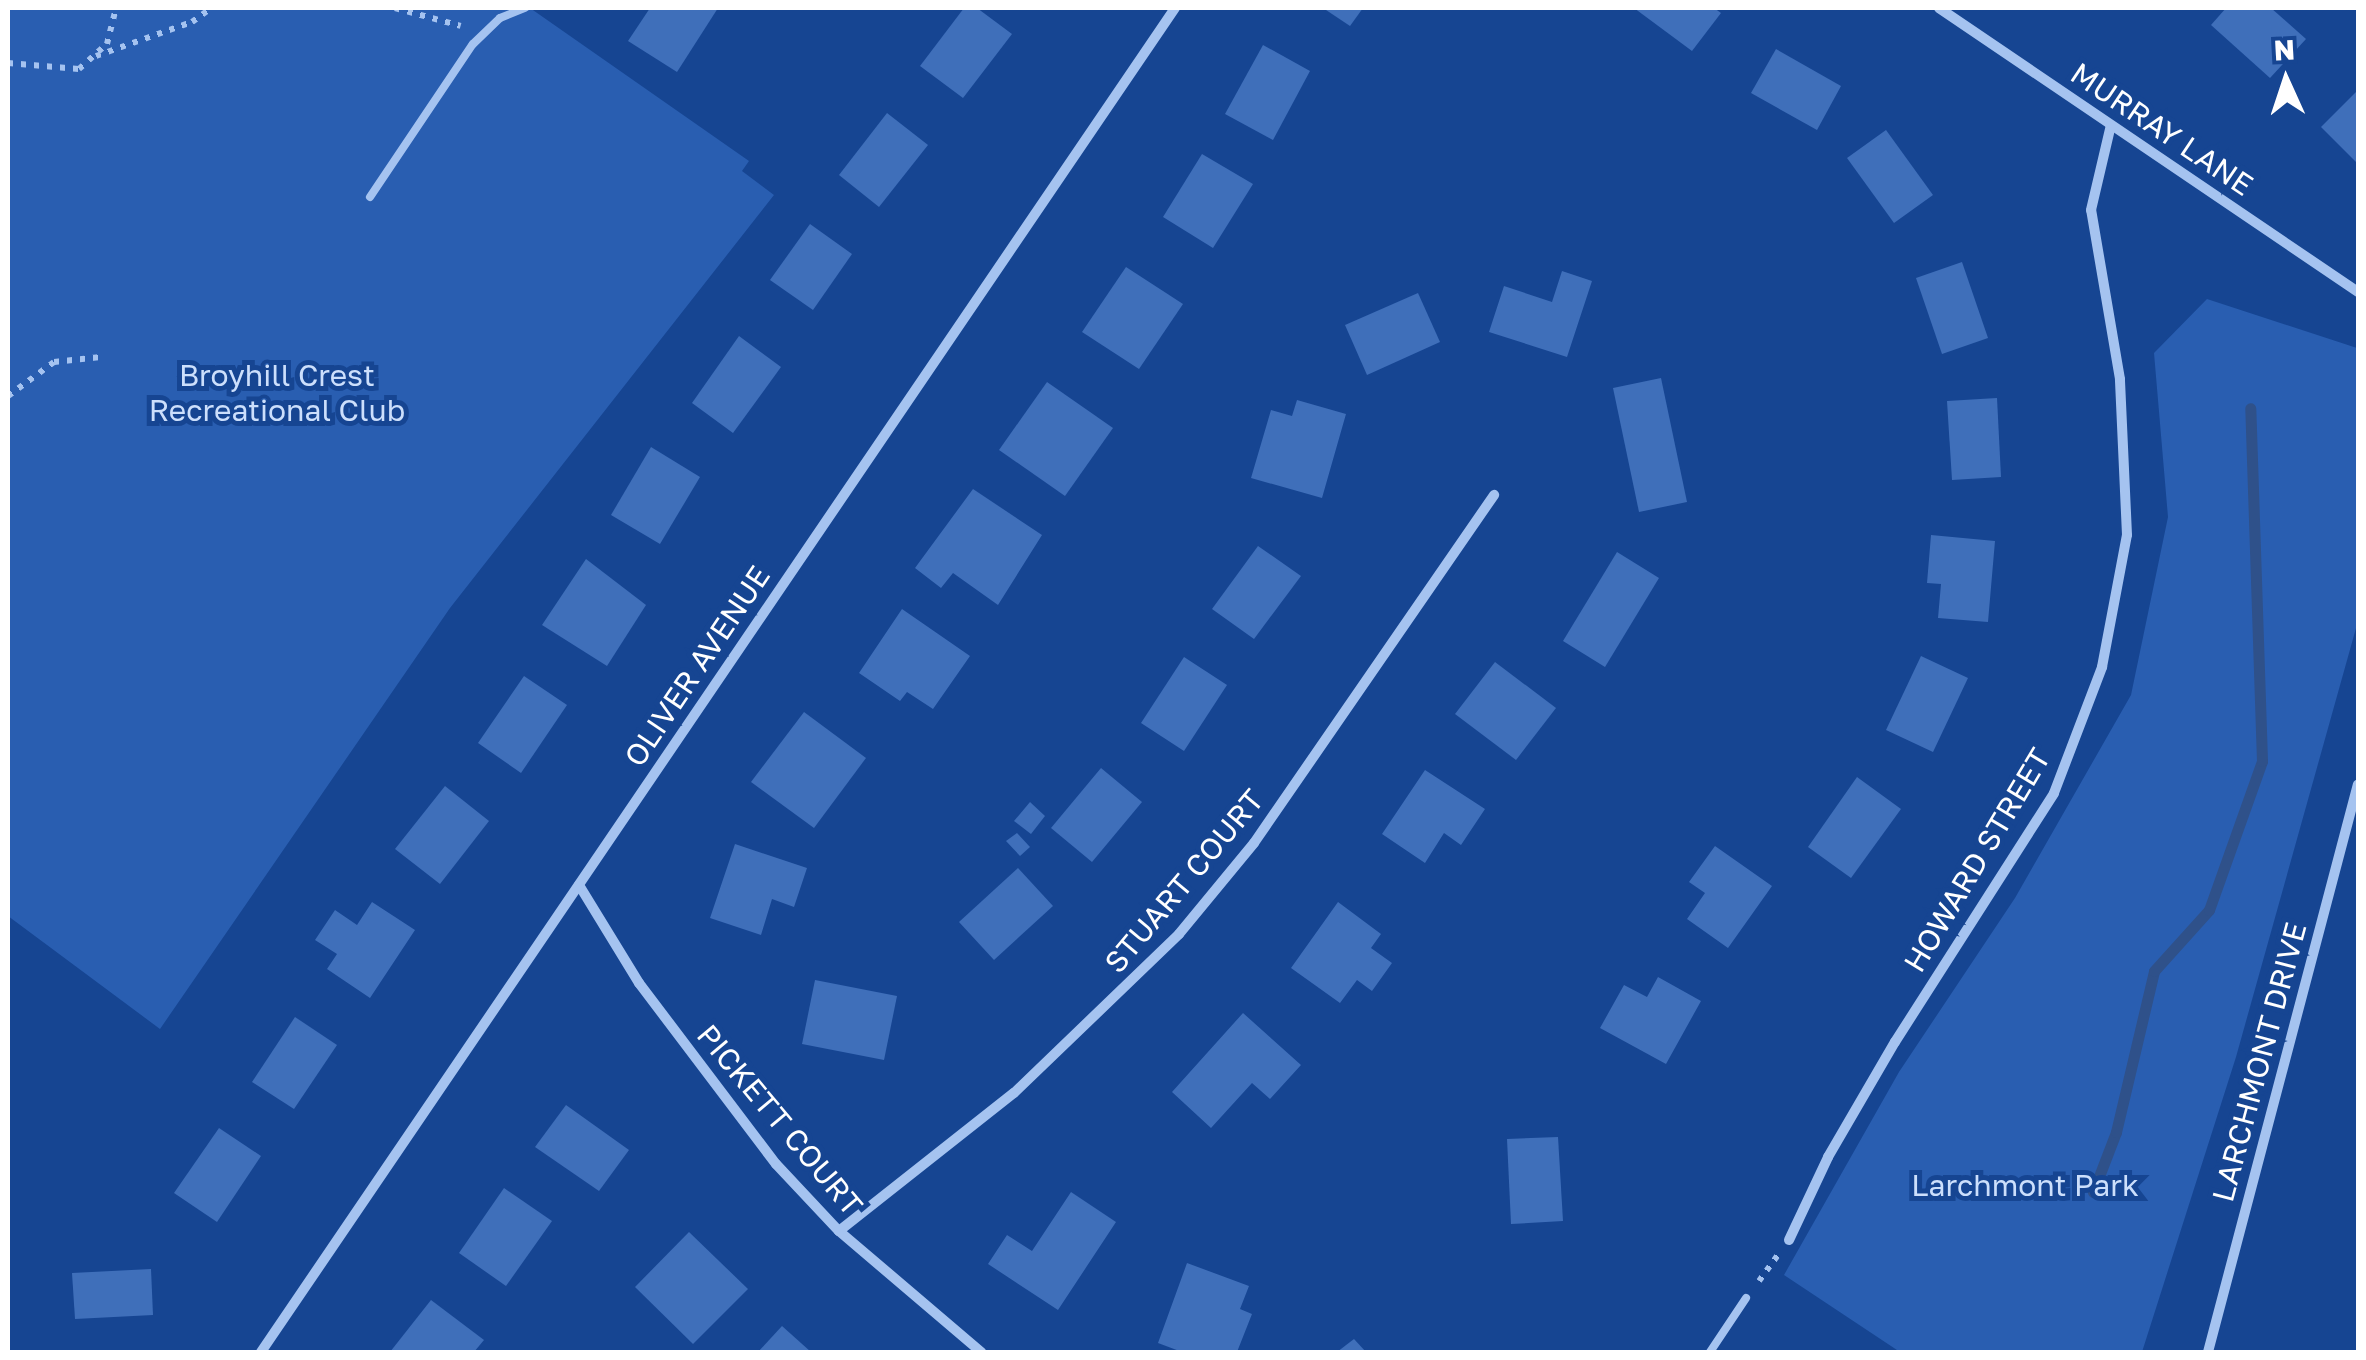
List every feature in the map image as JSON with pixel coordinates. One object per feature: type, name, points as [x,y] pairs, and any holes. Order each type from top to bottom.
[{"type":"street","name":"OLIVER AVENUE","points":[[261,1352],[1175,8]]},
{"type":"street","name":"MURRAY LANE","points":[[1939,8],[2358,292]]},
{"type":"street","name":"HOWARD STREET","points":[[1788,1240],[1895,1042],[2054,793],[2102,668],[2127,535],[2121,389],[2091,210],[2111,124]]},
{"type":"street","name":"STUART COURT","points":[[838,1232],[1014,1093],[1180,934],[1254,843],[1494,495]]},
{"type":"street","name":"LARCHMONT DRIVE","points":[[2208,1352],[2358,784]]},
{"type":"street","name":"PICKETT COURT","points":[[579,885],[704,1075],[838,1232],[980,1352]]},
{"type":"lane","points":[[370,196],[473,44],[500,18],[525,8]]},
{"type":"lane","points":[[1710,1352],[1746,1298]]},
{"type":"path","points":[[8,62],[79,69],[107,44],[116,8]]},
{"type":"path","points":[[95,56],[192,22],[211,8]]},
{"type":"path","points":[[395,8],[457,26],[500,18]]},
{"type":"path","points":[[8,396],[54,362],[101,358]]},
{"type":"path","points":[[1746,1298],[1788,1240]]},
{"type":"green space","name":"Broyhill Crest Recreational Club","points":[[8,8],[530,8],[749,161],[742,171],[774,195],[450,608],[160,1029],[8,916]]},
{"type":"green space","name":"Larchmont Park","points":[[2207,299],[2357,348],[2358,366],[2358,621],[2236,1057],[2142,1352],[1900,1352],[1784,1275],[1899,1072],[2015,898],[2131,695],[2168,517],[2154,353]]},
{"type":"building","points":[[650,8],[718,8],[677,72],[628,41]]},
{"type":"building","points":[[964,8],[977,8],[1012,34],[963,98],[920,66]]},
{"type":"building","points":[[1323,8],[1363,8],[1350,26]]},
{"type":"building","points":[[1634,8],[1714,8],[1721,13],[1692,51]]},
{"type":"building","points":[[2226,8],[2271,8],[2306,39],[2270,78],[2211,25]]},
{"type":"building","points":[[1263,45],[1310,71],[1273,140],[1225,114]]},
{"type":"building","points":[[1776,49],[1841,86],[1817,130],[1751,93]]},
{"type":"building","points":[[2358,90],[2358,164],[2321,127]]},
{"type":"building","points":[[887,113],[928,145],[879,207],[839,175]]},
{"type":"building","points":[[1886,130],[1933,195],[1894,223],[1847,158]]},
{"type":"building","points":[[1202,154],[1253,184],[1213,248],[1163,217]]},
{"type":"building","points":[[810,224],[852,254],[813,310],[770,280]]},
{"type":"building","points":[[1962,262],[1988,338],[1942,354],[1916,278]]},
{"type":"building","points":[[1126,267],[1183,304],[1139,369],[1082,332]]},
{"type":"building","points":[[1562,271],[1592,281],[1567,357],[1489,332],[1504,286],[1552,302]]},
{"type":"building","points":[[1418,293],[1440,342],[1367,375],[1345,325]]},
{"type":"building","points":[[739,336],[781,367],[733,433],[692,403]]},
{"type":"building","points":[[1661,378],[1687,502],[1639,512],[1613,388]]},
{"type":"building","points":[[1047,382],[1113,428],[1065,496],[999,450]]},
{"type":"building","points":[[1997,398],[2001,477],[1952,480],[1947,401]]},
{"type":"building","points":[[1297,400],[1346,414],[1322,498],[1251,478],[1271,410],[1292,416]]},
{"type":"building","points":[[651,447],[700,477],[660,544],[611,515]]},
{"type":"building","points":[[973,489],[1042,535],[998,605],[953,573],[941,588],[915,568]]},
{"type":"building","points":[[1931,535],[1995,541],[1988,622],[1938,618],[1941,584],[1927,583]]},
{"type":"building","points":[[1258,546],[1301,576],[1254,639],[1212,609]]},
{"type":"building","points":[[1617,552],[1659,578],[1605,667],[1563,641]]},
{"type":"building","points":[[586,559],[646,605],[607,666],[542,625]]},
{"type":"building","points":[[902,609],[970,656],[933,709],[907,692],[900,701],[859,673]]},
{"type":"building","points":[[1921,656],[1968,678],[1933,752],[1886,730]]},
{"type":"building","points":[[1184,657],[1227,685],[1184,751],[1141,723]]},
{"type":"building","points":[[1495,662],[1556,708],[1516,760],[1455,714]]},
{"type":"building","points":[[524,676],[567,705],[521,773],[478,743]]},
{"type":"building","points":[[804,712],[866,758],[814,828],[751,782]]},
{"type":"building","points":[[1101,768],[1142,802],[1092,862],[1051,828]]},
{"type":"building","points":[[1425,770],[1485,809],[1461,845],[1444,833],[1425,863],[1382,834]]},
{"type":"building","points":[[1857,777],[1901,809],[1851,878],[1808,847]]},
{"type":"building","points":[[445,786],[489,821],[440,884],[395,849]]},
{"type":"building","points":[[1030,802],[1045,816],[1031,834],[1014,821]]},
{"type":"building","points":[[1017,833],[1030,847],[1020,856],[1006,841]]},
{"type":"building","points":[[735,844],[807,868],[794,907],[772,899],[761,935],[710,918]]},
{"type":"building","points":[[1715,846],[1772,886],[1728,948],[1687,919],[1705,893],[1689,882]]},
{"type":"building","points":[[1018,868],[1053,906],[994,960],[959,922]]},
{"type":"building","points":[[372,902],[415,930],[370,998],[327,969],[337,954],[315,940],[335,910],[357,925]]},
{"type":"building","points":[[1338,902],[1381,934],[1371,948],[1392,963],[1372,991],[1357,980],[1340,1003],[1291,968]]},
{"type":"building","points":[[1658,977],[1701,1001],[1666,1064],[1600,1028],[1624,985],[1647,997]]},
{"type":"building","points":[[815,980],[897,996],[884,1060],[802,1044]]},
{"type":"building","points":[[1243,1013],[1301,1065],[1270,1099],[1252,1083],[1211,1128],[1172,1092]]},
{"type":"building","points":[[295,1017],[337,1045],[294,1109],[252,1082]]},
{"type":"building","points":[[566,1105],[629,1150],[599,1191],[535,1147]]},
{"type":"building","points":[[219,1128],[261,1156],[217,1222],[174,1193]]},
{"type":"building","points":[[1558,1137],[1563,1221],[1511,1224],[1507,1139]]},
{"type":"building","points":[[504,1188],[552,1221],[506,1286],[459,1253]]},
{"type":"building","points":[[1071,1192],[1116,1222],[1058,1310],[988,1264],[1007,1235],[1032,1251]]},
{"type":"building","points":[[689,1232],[748,1289],[693,1344],[635,1287]]},
{"type":"building","points":[[1187,1263],[1249,1286],[1240,1309],[1252,1314],[1237,1352],[1182,1352],[1158,1343]]},
{"type":"building","points":[[151,1269],[153,1315],[75,1319],[72,1273]]},
{"type":"building","points":[[431,1300],[484,1340],[474,1352],[390,1352]]},
{"type":"building","points":[[782,1326],[811,1352],[758,1352]]},
{"type":"building","points":[[1354,1339],[1366,1352],[1337,1352]]},
{"type":"waterway","points":[[2093,1192],[2116,1132],[2154,971],[2209,910],[2262,761],[2250,408]]}]
